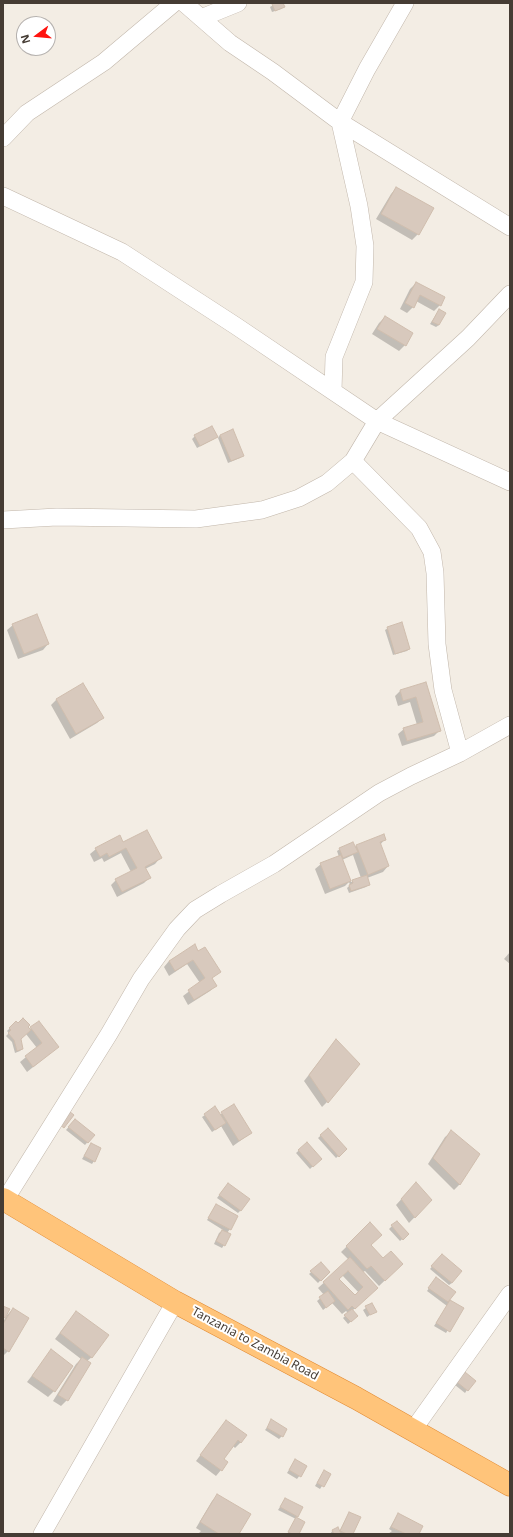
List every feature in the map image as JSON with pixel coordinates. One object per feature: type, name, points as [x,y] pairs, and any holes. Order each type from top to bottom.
[{"type":"highway","name":"Tanzania to Zambia Road","points":[[4,1199],[175,1302],[356,1398],[510,1485]]},
{"type":"street","points":[[3,138],[27,113],[104,62],[174,3]]},
{"type":"street","points":[[184,3],[230,43],[273,72],[340,122],[510,227]]},
{"type":"street","points":[[201,18],[238,3]]},
{"type":"street","points":[[333,391],[334,357],[364,282],[365,261],[365,246],[359,206],[340,122],[367,69],[405,3]]},
{"type":"street","points":[[3,196],[122,252],[378,421],[510,482]]},
{"type":"street","points":[[3,520],[57,517],[196,519],[262,510],[299,498],[326,483],[352,461],[378,421],[468,338],[510,294]]},
{"type":"street","points":[[352,461],[419,528],[432,552],[435,573],[436,644],[443,690],[460,753]]},
{"type":"street","points":[[4,1199],[109,1034],[141,979],[173,934],[195,910],[274,864],[379,793],[460,753],[510,725]]},
{"type":"street","points":[[413,1430],[510,1294]]},
{"type":"street","points":[[42,1534],[175,1302]]},
{"type":"building","points":[[283,3],[285,7],[275,11],[272,4]]},
{"type":"building","points":[[396,187],[434,208],[419,235],[381,214]]},
{"type":"building","points":[[416,282],[445,297],[441,306],[420,295],[414,308],[405,303]]},
{"type":"building","points":[[439,309],[446,313],[439,325],[432,322]]},
{"type":"building","points":[[385,316],[413,333],[406,346],[377,329]]},
{"type":"building","points":[[212,426],[218,437],[200,446],[194,435]]},
{"type":"building","points":[[233,429],[244,456],[231,461],[220,435]]},
{"type":"building","points":[[37,614],[49,644],[24,654],[12,624]]},
{"type":"building","points":[[402,622],[410,649],[395,654],[387,627]]},
{"type":"building","points":[[426,682],[441,731],[407,741],[403,728],[423,722],[416,697],[403,701],[400,690]]},
{"type":"building","points":[[83,683],[104,718],[76,734],[56,699]]},
{"type":"building","points":[[147,830],[162,858],[145,867],[151,878],[122,892],[115,879],[137,868],[126,848],[109,857],[107,853],[100,857],[95,848],[120,835],[123,842]]},
{"type":"building","points":[[384,834],[386,840],[380,842],[389,866],[368,875],[356,845]]},
{"type":"building","points":[[353,842],[358,852],[343,858],[339,848]]},
{"type":"building","points":[[341,855],[351,881],[330,889],[320,863]]},
{"type":"building","points":[[367,875],[370,885],[351,891],[349,885],[353,883],[352,880]]},
{"type":"building","points":[[195,944],[198,951],[205,947],[221,972],[212,978],[217,986],[194,1000],[188,990],[205,978],[193,960],[175,971],[169,961]]},
{"type":"building","points":[[23,1018],[30,1025],[28,1027],[31,1030],[21,1039],[23,1049],[17,1051],[14,1040],[8,1033],[11,1030],[9,1028],[16,1021],[18,1023]]},
{"type":"building","points":[[39,1021],[59,1047],[33,1067],[25,1056],[42,1043],[30,1027]]},
{"type":"building","points":[[336,1039],[360,1064],[328,1103],[309,1075]]},
{"type":"building","points":[[234,1104],[252,1133],[239,1141],[221,1112]]},
{"type":"building","points":[[215,1106],[226,1123],[215,1130],[204,1114]]},
{"type":"building","points":[[65,1108],[74,1115],[64,1128],[55,1121]]},
{"type":"building","points":[[75,1119],[95,1135],[88,1143],[68,1127]]},
{"type":"building","points":[[328,1128],[347,1149],[339,1157],[320,1135]]},
{"type":"building","points":[[451,1130],[480,1154],[460,1185],[433,1158]]},
{"type":"building","points":[[307,1142],[322,1159],[313,1167],[298,1150]]},
{"type":"building","points":[[91,1143],[101,1148],[95,1162],[84,1156]]},
{"type":"building","points":[[416,1182],[432,1200],[415,1218],[401,1199]]},
{"type":"building","points":[[228,1183],[250,1199],[241,1211],[219,1195]]},
{"type":"building","points":[[216,1204],[238,1216],[231,1230],[208,1218]]},
{"type":"building","points":[[397,1221],[409,1234],[403,1240],[391,1225]]},
{"type":"building","points":[[370,1222],[382,1235],[371,1245],[383,1258],[391,1251],[403,1264],[385,1281],[371,1266],[367,1269],[346,1246]]},
{"type":"building","points":[[222,1230],[231,1234],[225,1246],[216,1241]]},
{"type":"building","points":[[442,1254],[462,1271],[452,1283],[431,1266]]},
{"type":"building","points":[[350,1257],[378,1288],[355,1309],[352,1306],[348,1310],[323,1282]],"holes":[[[348,1271],[363,1287],[355,1295],[339,1279]]]},
{"type":"building","points":[[321,1262],[330,1272],[321,1281],[310,1271]]},
{"type":"building","points":[[436,1277],[456,1292],[448,1302],[428,1288]]},
{"type":"building","points":[[328,1291],[335,1301],[326,1308],[319,1297]]},
{"type":"building","points":[[450,1300],[464,1308],[450,1332],[436,1323]]},
{"type":"building","points":[[372,1303],[377,1312],[370,1315],[365,1306]]},
{"type":"building","points":[[3,1306],[10,1309],[5,1318],[3,1317]]},
{"type":"building","points":[[13,1308],[29,1318],[9,1352],[3,1348],[3,1324]]},
{"type":"building","points":[[352,1309],[358,1316],[351,1322],[344,1315]]},
{"type":"building","points":[[76,1311],[109,1335],[92,1358],[60,1333]]},
{"type":"building","points":[[51,1349],[73,1366],[55,1392],[32,1376]]},
{"type":"building","points":[[82,1357],[91,1363],[68,1401],[58,1395]]},
{"type":"building","points":[[465,1372],[476,1381],[468,1391],[457,1382]]},
{"type":"building","points":[[271,1419],[287,1429],[283,1437],[267,1428]]},
{"type":"building","points":[[226,1420],[247,1435],[241,1443],[238,1440],[224,1459],[228,1462],[222,1471],[200,1455]]},
{"type":"building","points":[[295,1459],[307,1466],[301,1477],[289,1470]]},
{"type":"building","points":[[324,1470],[331,1474],[324,1487],[317,1483]]},
{"type":"building","points":[[217,1494],[251,1514],[239,1534],[219,1534],[200,1522]]},
{"type":"building","points":[[285,1498],[303,1507],[298,1517],[280,1507]]},
{"type":"building","points":[[349,1512],[361,1517],[353,1534],[347,1534],[340,1531]]},
{"type":"building","points":[[398,1513],[423,1526],[419,1534],[406,1534],[391,1527]]},
{"type":"building","points":[[296,1517],[305,1522],[299,1534],[292,1534],[288,1532]]},
{"type":"building","points":[[338,1527],[341,1534],[334,1534],[332,1530]]}]
